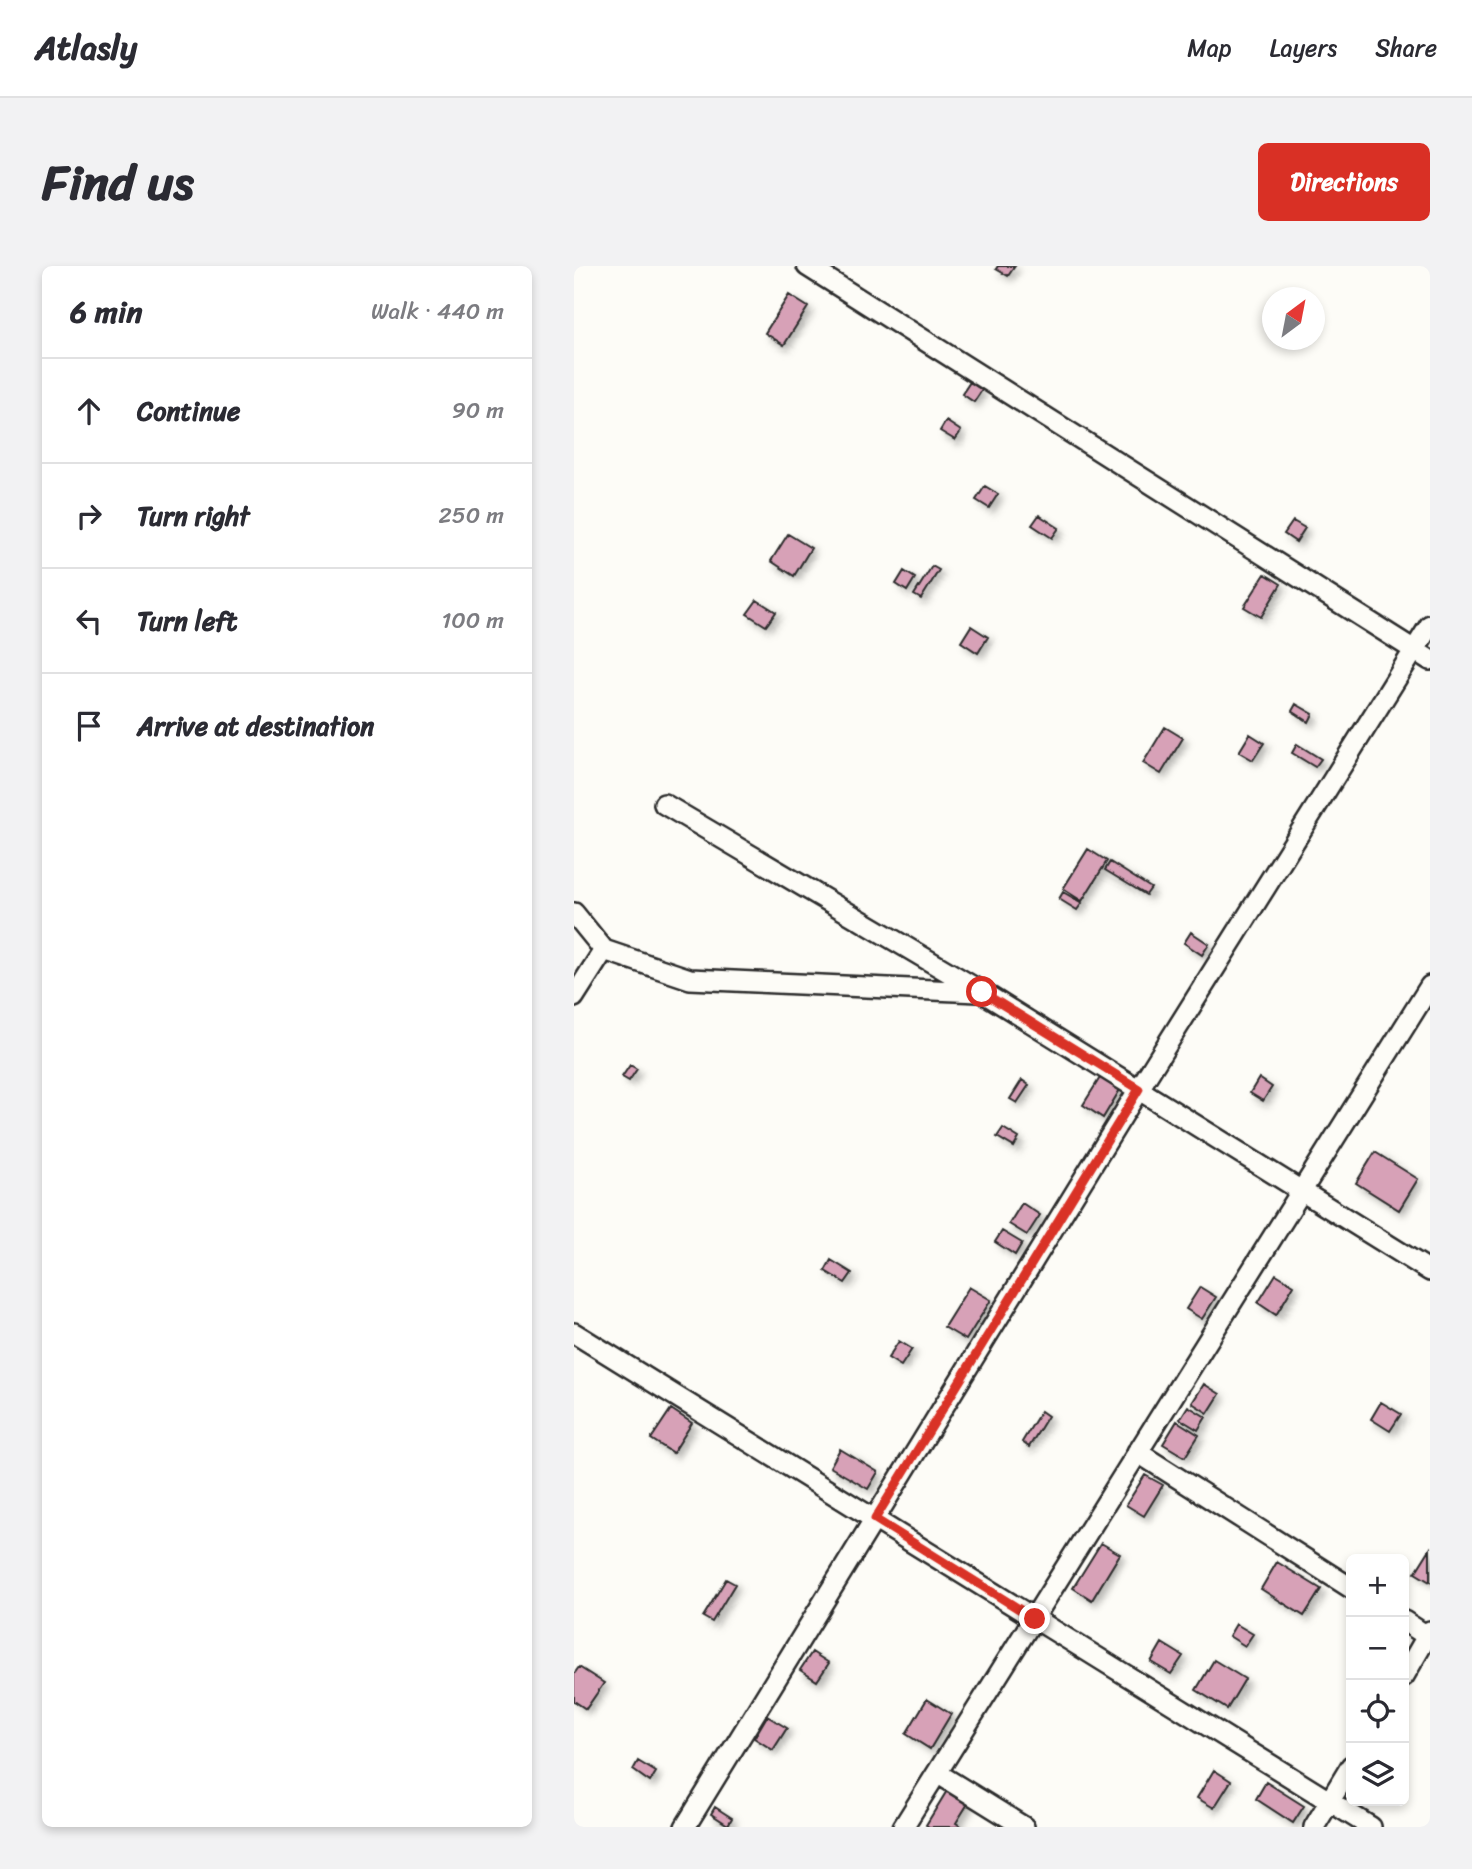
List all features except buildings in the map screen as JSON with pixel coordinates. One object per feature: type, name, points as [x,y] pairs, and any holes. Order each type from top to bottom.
[{"type":"street","points":[[807,266],[1422,655]]},
{"type":"street","points":[[685,1827],[1139,1089],[1422,655],[1430,625]]},
{"type":"street","points":[[664,804],[982,992],[1430,1271]]},
{"type":"street","points":[[574,913],[604,950],[690,979],[982,992]]},
{"type":"street","points":[[574,997],[604,950]]},
{"type":"street","points":[[903,1827],[1430,986]]},
{"type":"street","points":[[574,1333],[1371,1827]]},
{"type":"street","points":[[1138,1452],[1346,1585]]},
{"type":"street","points":[[1409,1624],[1428,1633],[1409,1667]]},
{"type":"street","points":[[937,1773],[1024,1827]]},
{"type":"street","points":[[1314,1827],[1346,1775]]},
{"type":"route","points":[[982,992],[1139,1089],[875,1519],[1035,1619]]}]
